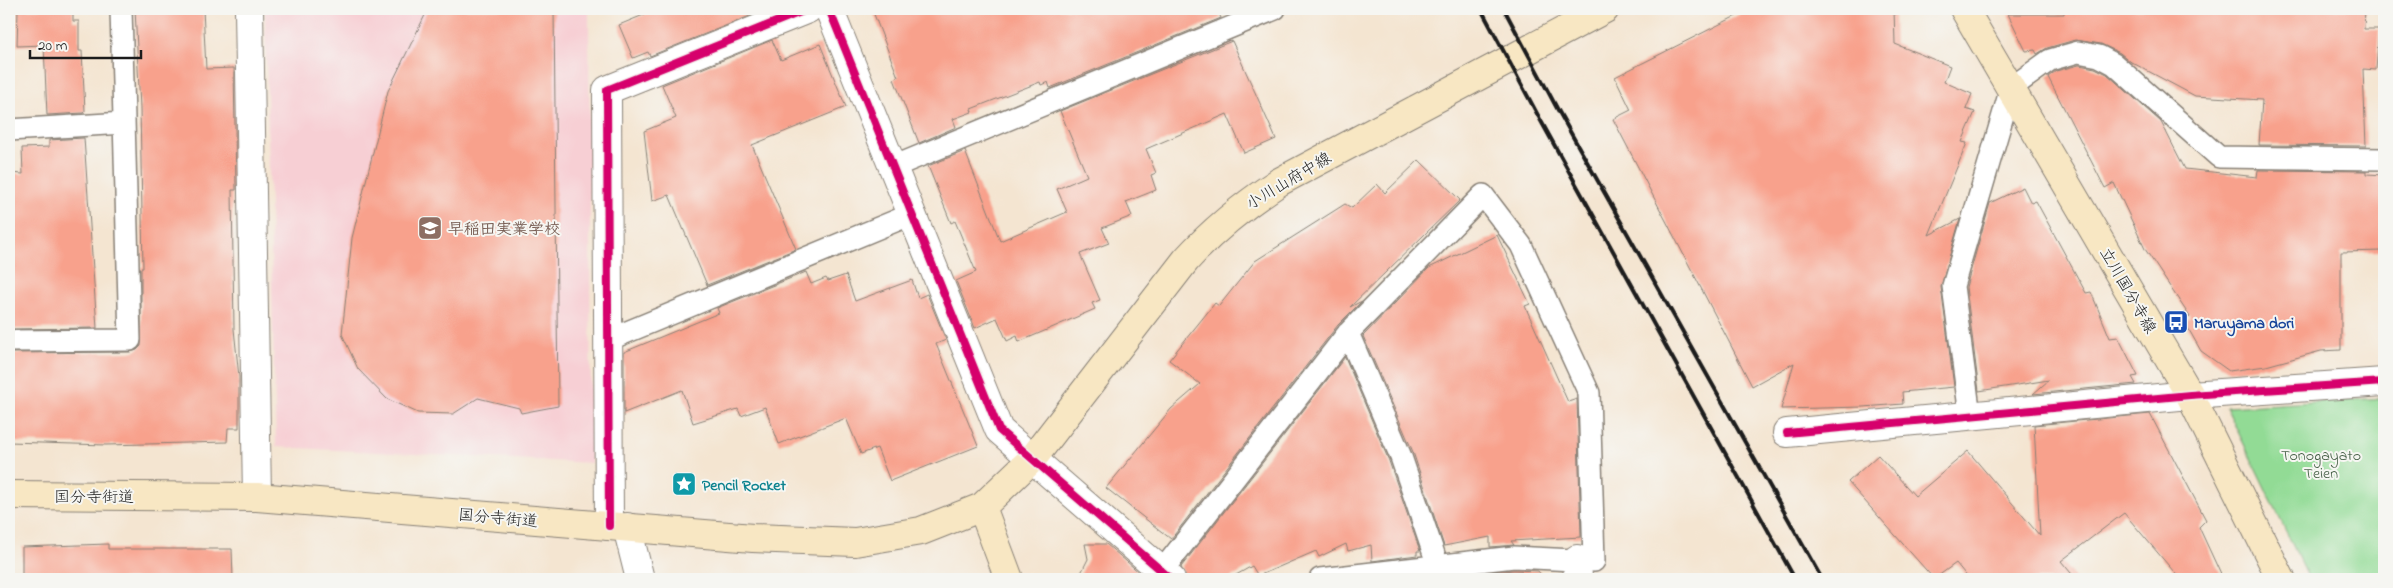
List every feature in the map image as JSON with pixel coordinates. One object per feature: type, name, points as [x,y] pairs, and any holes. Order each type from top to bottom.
[{"type":"main road","name":"小川山府中線","points":[[982,507],[1033,458],[1186,260],[1214,229],[1279,182],[1605,9]]},
{"type":"main road","name":"立川国分寺線","points":[[1964,9],[2190,395],[2281,579]]},
{"type":"main road","name":"国分寺街道","points":[[9,495],[257,497],[754,538],[855,542],[921,531],[982,507]]},
{"type":"main road","points":[[982,507],[1009,579]]},
{"type":"street","points":[[249,9],[257,497]]},
{"type":"street","points":[[640,579],[618,526],[608,340],[607,90],[808,9]]},
{"type":"street","points":[[829,9],[999,430],[1167,575]]},
{"type":"street","points":[[1787,433],[2190,395],[2384,382]]},
{"type":"lane","points":[[9,341],[130,340],[121,9]]},
{"type":"lane","points":[[893,167],[1275,9]]},
{"type":"lane","points":[[1970,416],[1953,286],[2011,88],[2050,60],[2078,52],[2099,56],[2114,64],[2220,157],[2384,159]]},
{"type":"lane","points":[[9,130],[124,123]]},
{"type":"lane","points":[[1167,575],[1348,333],[1483,195],[1521,245],[1589,393],[1594,561],[1578,569],[1514,557],[1320,579]]},
{"type":"lane","points":[[608,340],[912,214]]},
{"type":"lane","points":[[1348,333],[1401,457],[1438,566]]},
{"type":"shaded area","name":"早稲田実業学校","points":[[265,9],[589,9],[591,463],[276,447]]},
{"type":"green space","name":"Tonogayato Teien","points":[[2384,398],[2384,579],[2309,579],[2226,407]]},
{"type":"building","points":[[18,9],[73,9],[73,21],[79,21],[79,51],[82,51],[85,111],[83,113],[47,115],[44,45],[17,46]]},
{"type":"building","points":[[135,9],[203,9],[206,69],[234,68],[236,190],[232,190],[234,329],[239,377],[239,428],[228,428],[227,442],[106,445],[9,442],[9,353],[130,352],[137,350],[141,346],[141,268],[143,268],[140,108]]},
{"type":"building","points":[[428,9],[554,9],[558,406],[521,413],[519,408],[478,398],[453,414],[418,413],[387,399],[358,369],[342,334],[352,238],[388,91]]},
{"type":"building","points":[[658,9],[759,9],[760,12],[650,56],[648,52],[633,58],[619,25]]},
{"type":"building","points":[[872,9],[1217,9],[1221,18],[1050,88],[1048,82],[1041,85],[1040,82],[971,109],[972,112],[953,119],[956,127],[919,143],[894,79],[898,77]]},
{"type":"building","points":[[1750,9],[1894,9],[1895,44],[1950,66],[1944,82],[1972,94],[1966,109],[1975,112],[1962,142],[1967,143],[1929,235],[1960,219],[1941,287],[1954,387],[1902,392],[1903,404],[1781,409],[1794,363],[1752,386],[1613,119],[1631,110],[1615,77]]},
{"type":"building","points":[[2064,9],[2365,9],[2364,29],[2379,29],[2376,70],[2363,69],[2366,146],[2259,145],[2262,100],[2195,96],[2101,44],[2075,40],[2047,48],[2037,54],[2035,50],[2026,51],[2008,14],[2064,14]]},
{"type":"building","points":[[772,40],[781,60],[820,44],[846,107],[752,145],[796,249],[707,285],[669,195],[652,201],[644,131],[676,118],[662,85]]},
{"type":"building","points":[[1232,41],[1276,139],[1244,153],[1227,114],[1146,149],[1156,173],[1151,175],[1156,190],[1126,202],[1132,216],[1102,228],[1109,243],[1080,254],[1100,300],[1092,303],[1095,309],[1019,342],[1017,336],[1007,341],[997,318],[975,328],[956,281],[976,272],[955,221],[951,223],[928,166],[965,151],[1000,241],[1067,212],[1057,189],[1087,176],[1060,111]]},
{"type":"building","points":[[2079,65],[2095,68],[2107,74],[2161,122],[2185,169],[2257,177],[2258,170],[2367,171],[2367,174],[2384,175],[2384,251],[2341,252],[2341,350],[2321,351],[2266,366],[2229,371],[2201,351],[2184,321],[2190,317],[2145,249],[2114,183],[2105,188],[2048,77],[2056,71]]},
{"type":"building","points":[[84,138],[97,328],[9,329],[9,173],[23,174],[22,148],[49,147],[49,140]]},
{"type":"building","points":[[1419,160],[1460,200],[1350,307],[1362,301],[1338,325],[1171,539],[1106,488],[1171,409],[1200,384],[1169,360],[1215,303],[1219,306],[1255,261],[1345,204],[1352,208],[1377,184],[1385,193]]},
{"type":"building","points":[[2023,187],[2031,203],[2036,201],[2086,293],[2091,292],[2110,338],[2118,337],[2138,376],[2132,377],[2136,384],[2033,394],[2049,380],[1979,391],[1966,287],[1990,203]]},
{"type":"building","points":[[1497,235],[1530,304],[1525,306],[1568,402],[1577,399],[1581,537],[1511,541],[1514,545],[1490,547],[1490,537],[1444,546],[1413,452],[1363,336],[1429,268]]},
{"type":"building","points":[[806,272],[811,284],[826,278],[828,281],[846,275],[855,301],[912,280],[918,298],[927,294],[946,340],[936,344],[978,446],[890,481],[877,448],[861,454],[846,418],[779,444],[765,407],[741,416],[738,409],[693,423],[682,390],[624,413],[624,352],[719,313],[717,308]]},
{"type":"building","points":[[1345,357],[1389,461],[1420,551],[1417,551],[1417,555],[1372,561],[1371,545],[1348,551],[1346,544],[1319,557],[1316,551],[1258,576],[1252,566],[1229,579],[1186,579],[1181,567]]},
{"type":"building","points":[[2150,414],[2206,520],[2199,527],[2223,579],[2180,579],[2124,513],[2061,561],[2076,579],[1969,579],[1956,563],[1934,579],[1848,482],[1878,455],[1915,496],[1968,451],[2040,536],[2034,425]]},
{"type":"building","points":[[108,544],[108,549],[232,549],[233,579],[22,579],[22,547]]},
{"type":"building","points":[[1085,544],[1106,544],[1147,579],[1078,579],[1088,559]]},
{"type":"building","points":[[1514,570],[1538,571],[1545,579],[1491,579],[1491,572]]},
{"type":"railway","points":[[1481,9],[1795,579]]},
{"type":"railway","points":[[1504,9],[1559,112],[1822,579]]},
{"type":"cycle path","points":[[609,526],[607,90],[808,9]]},
{"type":"cycle path","points":[[829,9],[999,430],[1171,579]]},
{"type":"cycle path","points":[[1787,433],[2190,395],[2384,382]]},
{"type":"place","name":"早稲田実業学校","points":[[430,228]]},
{"type":"place","name":"Maruyama dori","points":[[2176,322]]},
{"type":"place","name":"Pencil Rocket","points":[[684,484]]}]
